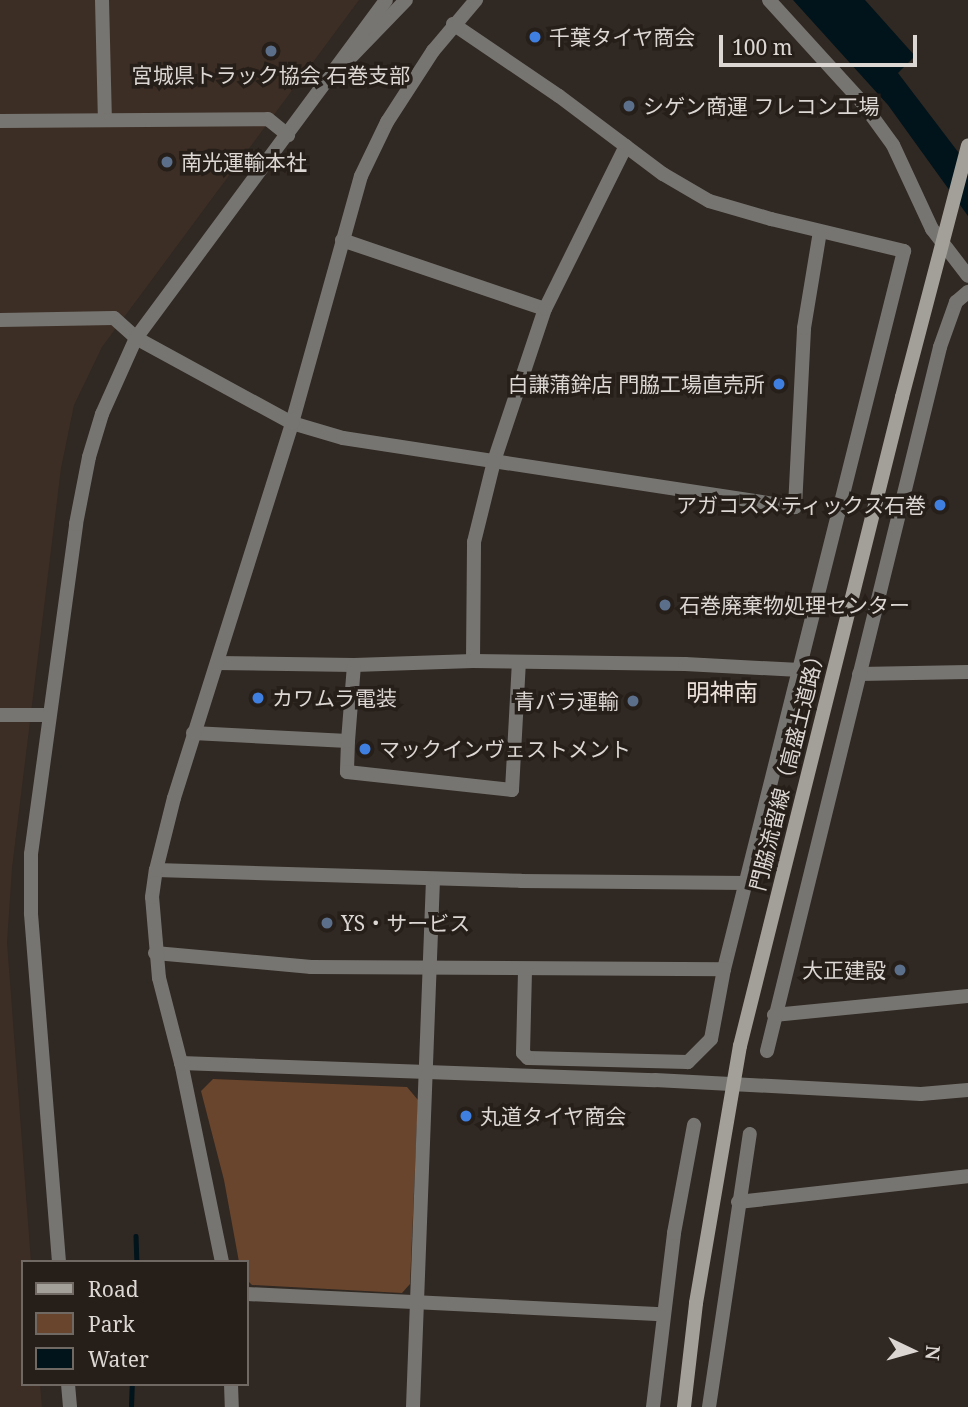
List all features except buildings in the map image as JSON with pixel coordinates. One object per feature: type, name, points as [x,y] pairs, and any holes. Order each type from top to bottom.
[{"type":"main road","name":"門脇流留線（高盛土道路）","points":[[684,1407],[698,1290],[734,1084],[781,876],[968,146]]},
{"type":"street","points":[[102,0],[105,119]]},
{"type":"street","points":[[59,1260],[30,913],[31,854],[48,715],[76,524],[89,457],[102,414],[136,338],[386,0]]},
{"type":"street","points":[[328,80],[406,0]]},
{"type":"street","points":[[222,1260],[155,953],[152,897],[156,870],[193,733],[292,423],[361,176],[387,122],[453,24],[476,0]]},
{"type":"street","points":[[769,0],[861,101],[885,134],[932,229],[968,276]]},
{"type":"street","points":[[453,24],[663,174],[709,201],[904,251],[724,969],[710,1039],[688,1062],[528,1058],[523,1053],[525,969]]},
{"type":"street","points":[[0,121],[268,120],[288,135]]},
{"type":"street","points":[[473,661],[474,542],[494,461],[545,309],[626,146]]},
{"type":"street","points":[[0,320],[114,318],[136,338],[292,423],[344,438],[795,507],[804,328],[820,230]]},
{"type":"street","points":[[342,240],[545,309]]},
{"type":"street","points":[[768,1051],[774,1015],[940,347],[956,302],[968,292]]},
{"type":"street","points":[[217,663],[354,665],[473,661],[685,664],[800,670]]},
{"type":"street","points":[[354,665],[347,772],[512,790],[519,662]]},
{"type":"street","points":[[859,674],[968,672]]},
{"type":"street","points":[[0,715],[48,715]]},
{"type":"street","points":[[193,733],[348,741]]},
{"type":"street","points":[[156,870],[433,879],[747,883]]},
{"type":"street","points":[[413,1407],[433,879]]},
{"type":"street","points":[[155,953],[311,967],[724,969]]},
{"type":"street","points":[[774,1015],[968,996]]},
{"type":"street","points":[[181,1063],[734,1084],[921,1094],[968,1090]]},
{"type":"street","points":[[653,1407],[662,1314],[694,1125]]},
{"type":"street","points":[[709,1407],[750,1134]]},
{"type":"street","points":[[738,1202],[968,1176]]},
{"type":"street","points":[[248,1294],[662,1314]]},
{"type":"street","points":[[68,1386],[70,1407]]},
{"type":"street","points":[[231,1386],[232,1407]]},
{"type":"shaded area","points":[[0,0],[359,0],[102,347],[74,405],[61,468],[12,868],[7,942],[31,1260],[21,1260],[21,1386],[40,1386],[42,1407],[0,1407]]},
{"type":"green space","points":[[213,1079],[407,1087],[418,1100],[410,1284],[402,1293],[252,1285],[248,1281],[248,1260],[239,1260],[224,1180],[201,1091]]},
{"type":"water","points":[[793,0],[865,0],[915,56],[898,73],[968,165],[968,216],[888,105]]},
{"type":"waterway","points":[[136,1236],[137,1260]]},
{"type":"waterway","points":[[131,1407],[132,1386]]},
{"type":"place","name":"千葉タイヤ商会","points":[[535,37]]},
{"type":"place","name":"宮城県トラック協会 石巻支部","points":[[271,51]]},
{"type":"place","name":"シゲン商運 フレコン工場","points":[[629,106]]},
{"type":"place","name":"南光運輸本社","points":[[167,162]]},
{"type":"place","name":"白謙蒲鉾店 門脇工場直売所","points":[[779,384]]},
{"type":"place","name":"アガコスメティックス石巻","points":[[940,505]]},
{"type":"place","name":"石巻廃棄物処理センター","points":[[665,605]]},
{"type":"place","name":"カワムラ電装","points":[[258,698]]},
{"type":"place","name":"青バラ運輸","points":[[633,701]]},
{"type":"place","name":"マックインヴェストメント","points":[[365,749]]},
{"type":"place","name":"YS・サービス","points":[[327,923]]},
{"type":"place","name":"大正建設","points":[[900,970]]},
{"type":"place","name":"丸道タイヤ商会","points":[[466,1116]]},
{"type":"district","name":"明神南","points":[[722,692]]}]
